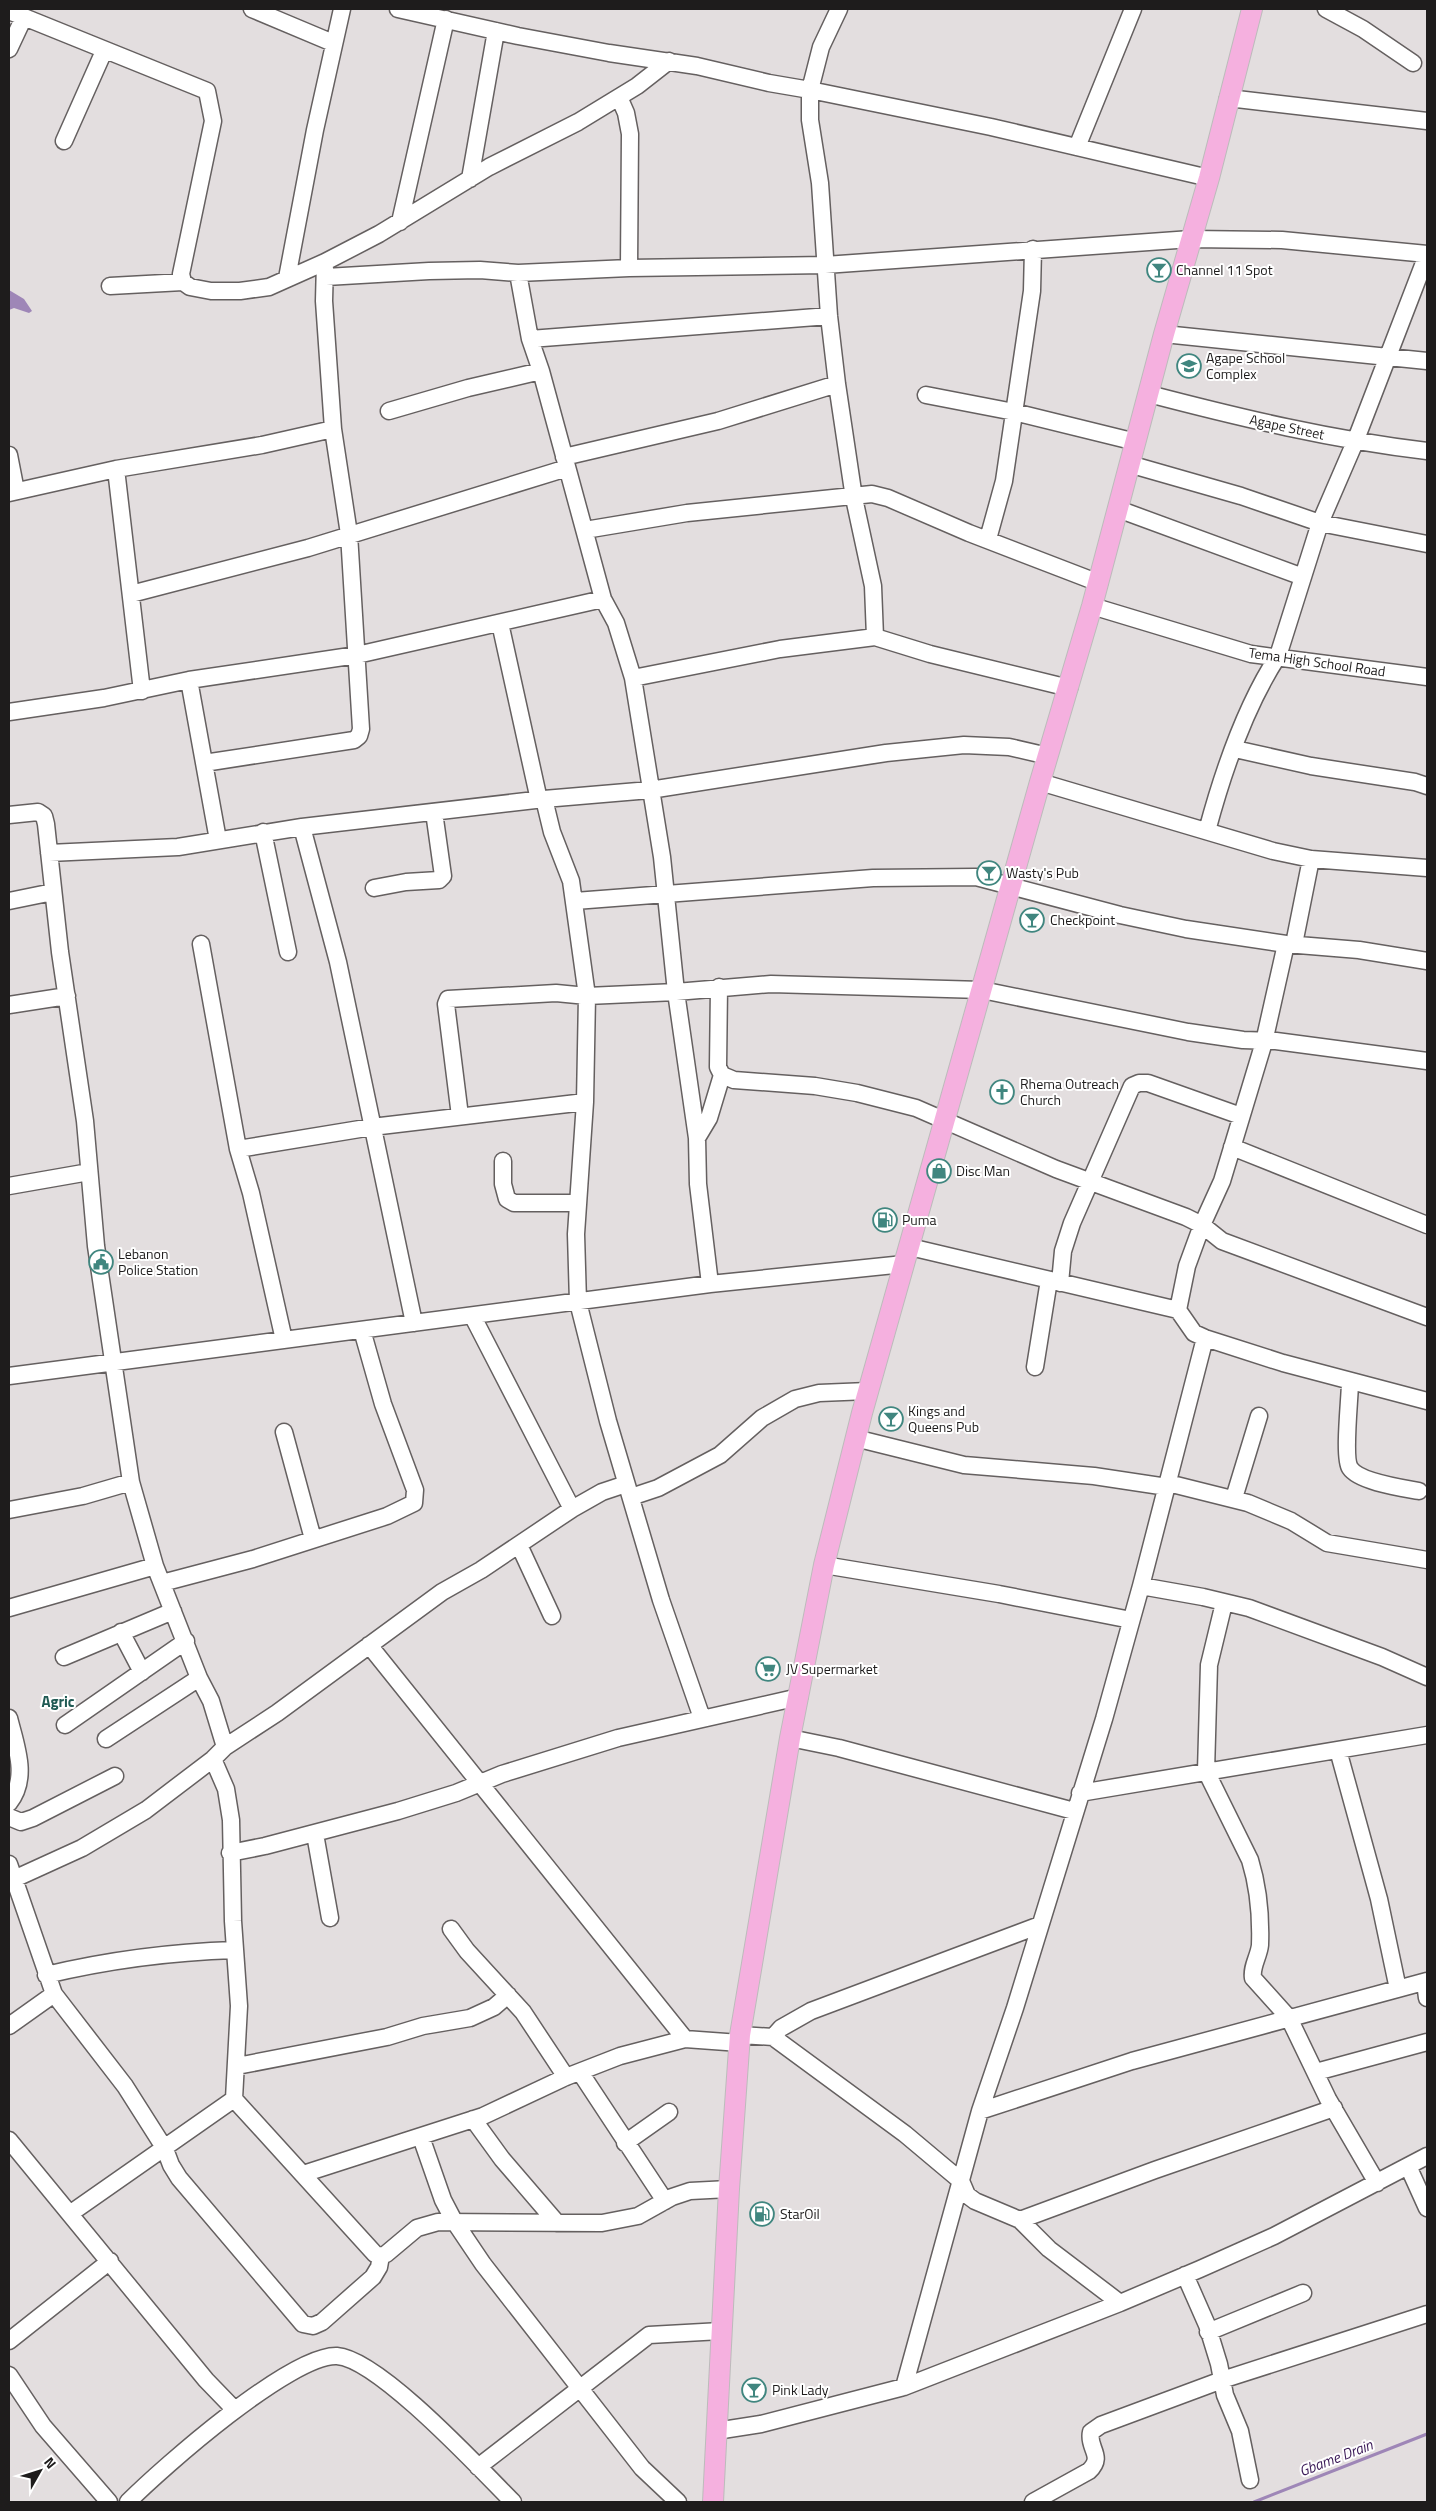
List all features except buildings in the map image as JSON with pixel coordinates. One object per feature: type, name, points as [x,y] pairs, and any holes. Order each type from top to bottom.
[{"type":"main road","points":[[712,2502],[729,2189],[740,2039],[790,1738],[824,1565],[868,1391],[946,1122],[1040,782],[1092,606],[1164,334],[1209,178],[1252,9]]},
{"type":"street","points":[[252,9],[333,43]]},
{"type":"street","points":[[288,278],[333,43],[342,9]]},
{"type":"street","points":[[398,9],[608,54],[669,61],[1000,129],[1209,178]]},
{"type":"street","points":[[839,9],[821,48],[810,90],[811,134],[820,183],[829,316],[836,384],[854,498],[873,586],[875,637]]},
{"type":"street","points":[[1077,148],[1133,9]]},
{"type":"street","points":[[1326,9],[1363,30],[1413,63]]},
{"type":"street","points":[[9,49],[16,14],[207,91],[210,97],[213,121],[181,274],[183,282]]},
{"type":"street","points":[[400,222],[446,19]]},
{"type":"street","points":[[470,178],[496,31]]},
{"type":"street","points":[[64,141],[104,50]]},
{"type":"street","points":[[325,269],[470,178],[538,140],[578,122],[619,97],[669,61]]},
{"type":"street","points":[[619,97],[626,113],[630,134],[628,268]]},
{"type":"street","points":[[1228,98],[1427,121]]},
{"type":"street","points":[[110,286],[183,282],[190,287],[211,291],[240,291],[269,287],[288,278],[325,269],[480,270],[518,273],[628,268],[825,265],[1191,239],[1246,238],[1427,254],[1355,442],[1320,524],[1293,614],[1278,656],[1266,674],[1217,792],[1207,831]]},
{"type":"street","points":[[988,539],[1004,481],[1032,292],[1034,249]]},
{"type":"street","points":[[204,764],[354,740],[359,736],[361,729],[349,534],[333,429],[324,301],[325,269]]},
{"type":"street","points":[[518,273],[530,339],[541,371],[603,600],[616,623],[633,678],[666,893],[676,992],[697,1138],[698,1184],[710,1284]]},
{"type":"street","points":[[530,339],[829,316]]},
{"type":"street","points":[[1164,334],[1427,361]]},
{"type":"street","points":[[389,411],[468,388],[541,371]]},
{"type":"street","points":[[131,594],[308,548],[566,462],[718,421],[836,384]]},
{"type":"street","name":"Agape Street","points":[[1149,394],[1214,411],[1355,442],[1427,451]]},
{"type":"street","points":[[926,395],[1014,412],[1136,442]]},
{"type":"street","points":[[9,455],[12,492],[116,469],[262,445],[333,429]]},
{"type":"street","points":[[1129,464],[1240,496],[1320,524],[1427,544]]},
{"type":"street","points":[[116,469],[142,691]]},
{"type":"street","points":[[585,530],[687,514],[854,498],[872,494],[888,498],[1098,583]]},
{"type":"street","points":[[1118,509],[1303,577]]},
{"type":"street","points":[[9,712],[142,691],[189,680],[357,655],[603,600]]},
{"type":"street","name":"Tema High School Road","points":[[1092,606],[1251,654],[1278,656],[1427,677]]},
{"type":"street","points":[[500,623],[541,799],[571,881],[587,996],[585,1102],[578,1202],[576,1277],[578,1302],[661,1600],[702,1718]]},
{"type":"street","points":[[633,678],[780,649],[875,637],[930,654],[1069,688]]},
{"type":"street","points":[[189,680],[218,840]]},
{"type":"street","points":[[48,853],[178,847],[302,827],[541,799],[650,790],[886,753],[964,745],[1009,746],[1048,756]]},
{"type":"street","points":[[1234,749],[1311,766],[1415,782],[1427,786]]},
{"type":"street","points":[[1040,782],[1274,851],[1311,858],[1427,868]]},
{"type":"street","points":[[9,815],[38,812],[44,816],[85,1121],[96,1246],[131,1482],[155,1566],[199,1678],[211,1701],[225,1747]]},
{"type":"street","points":[[374,888],[406,882],[439,880],[443,876],[434,812]]},
{"type":"street","points":[[302,827],[338,962],[414,1323]]},
{"type":"street","points":[[263,832],[288,952]]},
{"type":"street","points":[[1178,1310],[1187,1266],[1202,1225],[1222,1181],[1264,1042],[1311,858]]},
{"type":"street","points":[[575,901],[873,878],[976,877],[1139,919],[1186,929],[1290,944],[1359,950],[1427,961]]},
{"type":"street","points":[[9,901],[53,892]]},
{"type":"street","points":[[201,944],[238,1149],[251,1193],[284,1340]]},
{"type":"street","points":[[460,1116],[446,1004],[448,999],[556,993],[587,996],[676,992],[771,984],[982,990],[1188,1032],[1264,1042],[1276,1041],[1427,1061]]},
{"type":"street","points":[[719,987],[718,1067],[722,1075],[734,1080],[815,1086],[857,1093],[916,1108],[1092,1182],[1186,1217],[1202,1225],[1222,1241],[1427,1317]]},
{"type":"street","points":[[9,1005],[67,996]]},
{"type":"street","points":[[697,1138],[709,1118],[722,1075]]},
{"type":"street","points":[[1035,1367],[1055,1282],[1072,1223],[1092,1182],[1132,1086],[1139,1083],[1148,1083],[1241,1116]]},
{"type":"street","points":[[238,1149],[460,1116],[585,1102]]},
{"type":"street","points":[[1232,1147],[1427,1225]]},
{"type":"street","points":[[503,1161],[503,1184],[507,1199],[514,1203],[578,1202]]},
{"type":"street","points":[[9,1186],[89,1172]]},
{"type":"street","points":[[9,1376],[112,1361],[578,1302],[907,1256],[1055,1282],[1178,1310],[1194,1334],[1350,1382],[1427,1402]]},
{"type":"street","points":[[473,1316],[572,1509]]},
{"type":"street","points":[[162,1583],[253,1558],[387,1516],[414,1503],[416,1498],[403,1454],[383,1404],[362,1330]]},
{"type":"street","points":[[904,2387],[980,2111],[1104,1719],[1142,1586],[1205,1338]]},
{"type":"street","points":[[1350,1382],[1347,1445],[1350,1468],[1357,1474],[1369,1479],[1420,1490]]},
{"type":"street","points":[[380,2256],[379,2267],[373,2277],[322,2322],[313,2326],[303,2324],[179,2178],[171,2165],[165,2148],[125,2086],[54,1994],[12,1871],[109,1834],[146,1810],[213,1759],[225,1747],[277,1713],[442,1592],[602,1492],[658,1488],[720,1455],[762,1418],[796,1400],[819,1393],[868,1391]]},
{"type":"street","points":[[1234,1498],[1259,1416]]},
{"type":"street","points":[[284,1432],[313,1539]]},
{"type":"street","points":[[855,1438],[964,1465],[1094,1476],[1168,1485],[1234,1498],[1291,1521],[1326,1543],[1427,1560]]},
{"type":"street","points":[[9,1510],[83,1496],[131,1482]]},
{"type":"street","points":[[519,1545],[552,1616]]},
{"type":"street","points":[[824,1565],[999,1594],[1132,1620]]},
{"type":"street","points":[[9,1608],[155,1566]]},
{"type":"street","points":[[1142,1586],[1203,1597],[1249,1608],[1382,1657],[1427,1677]]},
{"type":"street","points":[[1224,1603],[1209,1665],[1206,1771],[1250,1860],[1254,1874],[1260,1945],[1252,1971],[1253,1978],[1289,2018],[1334,2108],[1377,2182]]},
{"type":"street","points":[[64,1657],[172,1611]]},
{"type":"street","points":[[121,1632],[142,1672]]},
{"type":"street","points":[[65,1725],[186,1641]]},
{"type":"street","points":[[369,1644],[685,2039]]},
{"type":"street","points":[[106,1739],[199,1678]]},
{"type":"street","points":[[230,1853],[315,1834],[398,1811],[456,1793],[480,1782],[618,1738],[799,1697]]},
{"type":"street","points":[[9,1718],[20,1767],[19,1782],[15,1796],[9,1803]]},
{"type":"street","points":[[1080,1793],[1338,1750],[1367,1743],[1427,1735]]},
{"type":"street","points":[[790,1738],[839,1748],[1074,1811]]},
{"type":"street","points":[[1338,1750],[1379,1899],[1398,1989]]},
{"type":"street","points":[[213,1759],[230,1805],[230,1853],[239,2006],[234,2099],[375,2254],[380,2256],[386,2254],[417,2228],[427,2224],[454,2221],[602,2223],[638,2216],[665,2201],[690,2192],[729,2189]]},
{"type":"street","points":[[9,1817],[21,1822],[33,1818],[115,1776]]},
{"type":"street","points":[[315,1834],[330,1918]]},
{"type":"street","points":[[772,2037],[781,2028],[812,2011],[1040,1925]]},
{"type":"street","points":[[451,1929],[468,1951],[523,2012],[573,2075],[625,2143],[665,2201]]},
{"type":"street","points":[[46,1975],[120,1960],[196,1951],[235,1950]]},
{"type":"street","points":[[980,2111],[1132,2061],[1426,1982],[1427,1998]]},
{"type":"street","points":[[9,2026],[54,1994]]},
{"type":"street","points":[[237,2066],[352,2044],[400,2034],[423,2026],[470,2018],[494,2007],[508,1995]]},
{"type":"street","points":[[303,2174],[473,2119],[620,2056],[685,2039],[772,2037],[871,2106],[961,2181],[967,2195],[975,2201],[1020,2220],[1049,2249],[1120,2303]]},
{"type":"street","points":[[1316,2072],[1427,2042]]},
{"type":"street","points":[[71,2213],[234,2099]]},
{"type":"street","points":[[1020,2220],[1154,2170],[1334,2108]]},
{"type":"street","points":[[625,2143],[669,2112]]},
{"type":"street","points":[[473,2119],[502,2160],[557,2223]]},
{"type":"street","points":[[420,2137],[437,2185],[454,2221],[507,2296],[642,2468],[678,2502]]},
{"type":"street","points":[[9,2140],[71,2213],[206,2380],[234,2410]]},
{"type":"street","points":[[716,2430],[761,2424],[904,2387],[1120,2303],[1274,2236],[1427,2156]]},
{"type":"street","points":[[1408,2166],[1427,2208]]},
{"type":"street","points":[[9,2341],[110,2261]]},
{"type":"street","points":[[1185,2275],[1208,2332],[1225,2395],[1240,2431],[1250,2480]]},
{"type":"street","points":[[1208,2332],[1303,2293]]},
{"type":"street","points":[[1033,2502],[1089,2471],[1095,2465],[1096,2458],[1090,2436],[1095,2428],[1222,2380],[1427,2314]]},
{"type":"street","points":[[478,2467],[581,2390],[649,2335],[722,2331]]},
{"type":"street","points":[[128,2502],[234,2410],[303,2366],[319,2358],[338,2356],[360,2365],[394,2388],[450,2437],[513,2502]]},
{"type":"street","points":[[9,2375],[43,2426],[109,2502]]},
{"type":"shaded area","points":[[9,290],[24,299],[32,311],[29,313],[14,308],[9,310]]},
{"type":"waterway","name":"Gbame Drain","points":[[1254,2502],[1427,2434]]},
{"type":"place","name":"Channel 11 Spot","points":[[1159,270]]},
{"type":"place","name":"Agape School Complex","points":[[1189,366]]},
{"type":"place","name":"Wasty's Pub","points":[[989,873]]},
{"type":"place","name":"Checkpoint","points":[[1032,920]]},
{"type":"place","name":"Rhema Outreach Church","points":[[1002,1092]]},
{"type":"place","name":"Disc Man","points":[[939,1171]]},
{"type":"place","name":"Puma","points":[[885,1220]]},
{"type":"place","name":"Lebanon Police Station","points":[[101,1262]]},
{"type":"place","name":"Kings and Queens Pub","points":[[891,1419]]},
{"type":"place","name":"JV Supermarket","points":[[768,1669]]},
{"type":"place","name":"StarOil","points":[[762,2214]]},
{"type":"place","name":"Pink Lady","points":[[754,2390]]},
{"type":"district","name":"Agric","points":[[58,1702]]}]
